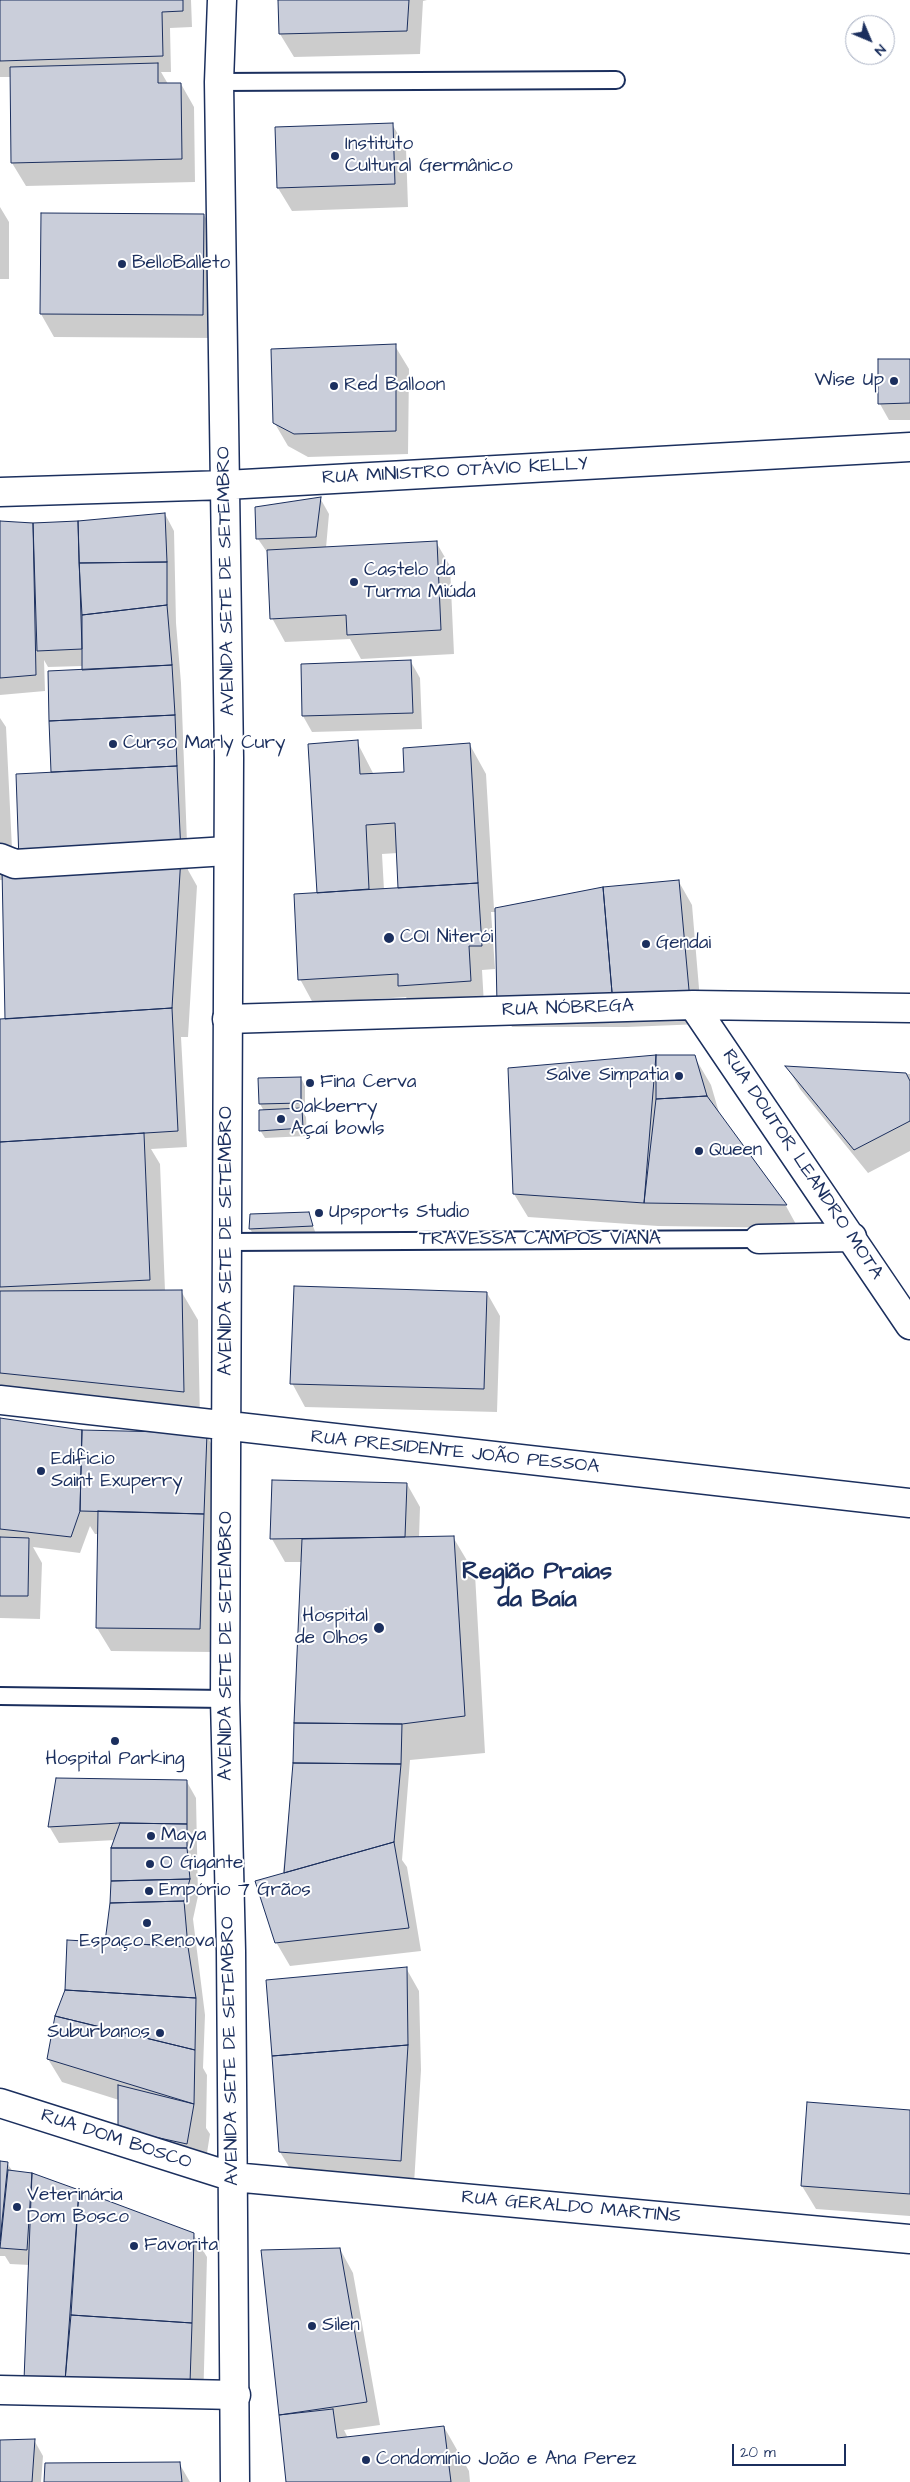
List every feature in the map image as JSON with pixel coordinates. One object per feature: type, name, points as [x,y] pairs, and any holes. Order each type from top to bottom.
[{"type":"street","name":"AVENIDA SETE DE SETEMBRO","points":[[222,0],[219,82],[229,758],[227,851],[229,1242],[225,1699],[236,2394],[235,2482]]},
{"type":"street","name":"RUA MINISTRO OTÁVIO KELLY","points":[[0,492],[226,485],[910,447]]},
{"type":"street","points":[[0,858],[15,864],[227,851]]},
{"type":"street","name":"RUA NÓBREGA","points":[[227,1019],[693,1005],[910,1008]]},
{"type":"street","name":"RUA DOUTOR LEANDRO MOTA","points":[[693,1005],[910,1325]]},
{"type":"street","name":"TRAVESSA CAMPOS VIANA","points":[[760,1239],[852,1237]]},
{"type":"street","name":"RUA PRESIDENTE JOÃO PESSOA","points":[[0,1400],[227,1428],[910,1503]]},
{"type":"street","name":"RUA DOM BOSCO","points":[[0,2103],[233,2177]]},
{"type":"street","name":"RUA GERALDO MARTINS","points":[[233,2177],[910,2239]]},
{"type":"street","points":[[0,2390],[236,2394]]},
{"type":"lane","points":[[219,82],[616,80]]},
{"type":"lane","name":"TRAVESSA CAMPOS VIANA","points":[[229,1242],[760,1239]]},
{"type":"lane","points":[[0,1696],[225,1699]]},
{"type":"building","points":[[0,0],[183,0],[183,11],[162,12],[163,56],[0,61]]},
{"type":"building","points":[[278,0],[409,0],[407,31],[279,34]]},
{"type":"building","points":[[158,63],[158,83],[181,83],[182,159],[11,163],[10,67]]},
{"type":"building","name":"Instituto Cultural Germânico","points":[[393,123],[395,184],[277,188],[275,127]]},
{"type":"building","name":"BelloBalleto","points":[[41,213],[204,214],[203,315],[40,314]]},
{"type":"building","name":"Red Balloon","points":[[396,344],[396,431],[294,434],[273,423],[271,349]]},
{"type":"building","name":"Wise Up","points":[[878,359],[910,359],[910,403],[878,404]]},
{"type":"building","points":[[321,497],[316,537],[256,539],[255,507]]},
{"type":"building","points":[[165,513],[167,562],[79,563],[78,521]]},
{"type":"building","points":[[0,521],[33,523],[36,675],[0,678]]},
{"type":"building","points":[[78,521],[82,649],[37,651],[33,523]]},
{"type":"building","name":"Castelo da Turma Miúda","points":[[437,541],[441,630],[347,635],[346,615],[270,619],[267,550]]},
{"type":"building","points":[[167,562],[167,605],[82,615],[79,563]]},
{"type":"building","points":[[167,605],[172,665],[82,670],[82,615]]},
{"type":"building","name":"Curso Marly Cury","points":[[411,660],[413,713],[302,716],[301,664]]},
{"type":"building","points":[[172,665],[175,715],[49,721],[48,671]]},
{"type":"building","name":"Curso Marly Cury","points":[[175,715],[177,766],[51,772],[49,721]]},
{"type":"building","points":[[358,740],[360,774],[404,772],[403,748],[470,743],[478,883],[398,888],[395,823],[366,825],[369,889],[317,893],[308,744]]},
{"type":"building","points":[[177,766],[181,854],[19,861],[16,774]]},
{"type":"building","points":[[181,856],[172,1008],[5,1019],[2,869]]},
{"type":"building","name":"Gendai","points":[[679,880],[690,1001],[613,1004],[603,887]]},
{"type":"building","name":"COI Niterói","points":[[478,883],[482,946],[469,946],[471,981],[398,986],[398,974],[298,980],[294,894]]},
{"type":"building","points":[[603,887],[613,1004],[497,1004],[495,908]]},
{"type":"building","points":[[172,1008],[178,1131],[0,1142],[0,1019]]},
{"type":"building","name":"Salve Simpatia","points":[[656,1055],[695,1055],[707,1096],[656,1099]]},
{"type":"building","points":[[656,1055],[644,1203],[513,1194],[508,1068]]},
{"type":"building","points":[[785,1066],[906,1073],[910,1081],[910,1121],[854,1150]]},
{"type":"building","points":[[301,1077],[301,1103],[259,1104],[258,1078]]},
{"type":"building","name":"Queen","points":[[707,1096],[787,1205],[644,1203],[656,1099]]},
{"type":"building","name":"Oakberry Açaí bowls","points":[[302,1108],[303,1128],[259,1131],[259,1110]]},
{"type":"building","points":[[144,1133],[150,1280],[0,1287],[0,1142]]},
{"type":"building","points":[[309,1212],[313,1226],[249,1229],[250,1214]]},
{"type":"building","points":[[294,1286],[487,1292],[484,1389],[290,1384]]},
{"type":"building","points":[[182,1290],[184,1392],[0,1373],[0,1291]]},
{"type":"building","name":"Edificio Saint Exuperry","points":[[0,1418],[82,1430],[80,1511],[71,1537],[0,1529]]},
{"type":"building","points":[[82,1430],[207,1433],[204,1514],[80,1511]]},
{"type":"building","points":[[272,1480],[407,1483],[405,1537],[270,1539]]},
{"type":"building","points":[[98,1511],[204,1514],[200,1629],[96,1628]]},
{"type":"building","name":"Hospital de Olhos","points":[[454,1536],[465,1716],[402,1724],[294,1723],[302,1539]]},
{"type":"building","points":[[0,1537],[29,1538],[28,1596],[0,1596]]},
{"type":"building","points":[[294,1723],[402,1724],[401,1764],[293,1763]]},
{"type":"building","points":[[293,1763],[401,1764],[394,1842],[284,1873]]},
{"type":"building","points":[[56,1778],[187,1780],[187,1824],[120,1823],[48,1827]]},
{"type":"building","name":"Maya","points":[[120,1823],[187,1824],[187,1848],[111,1848]]},
{"type":"building","points":[[394,1842],[409,1928],[275,1943],[255,1881]]},
{"type":"building","name":"O Gigante","points":[[111,1848],[187,1848],[190,1879],[111,1881]]},
{"type":"building","name":"Empório 7 Grãos","points":[[190,1879],[184,1901],[110,1903],[111,1881]]},
{"type":"building","name":"Espaço Renova","points":[[184,1901],[188,1947],[105,1942],[110,1903]]},
{"type":"building","points":[[67,1940],[188,1947],[196,1998],[65,1990]]},
{"type":"building","points":[[407,1967],[408,2045],[272,2056],[266,1980]]},
{"type":"building","name":"Suburbanos","points":[[65,1990],[196,1998],[195,2050],[55,2016]]},
{"type":"building","points":[[55,2016],[195,2050],[194,2104],[47,2059]]},
{"type":"building","points":[[408,2045],[401,2161],[279,2152],[272,2056]]},
{"type":"building","points":[[118,2085],[194,2104],[187,2144],[118,2129]]},
{"type":"building","points":[[807,2102],[910,2110],[910,2194],[801,2186]]},
{"type":"building","points":[[0,2161],[8,2162],[0,2241]]},
{"type":"building","name":"Veterinária Dom Bosco","points":[[8,2170],[32,2173],[27,2250],[0,2248]]},
{"type":"building","points":[[32,2173],[79,2190],[65,2381],[24,2380]]},
{"type":"building","name":"Favorita","points":[[79,2190],[194,2233],[192,2323],[71,2315]]},
{"type":"building","name":"Silen","points":[[340,2248],[367,2402],[279,2415],[261,2250]]},
{"type":"building","points":[[71,2315],[192,2323],[190,2383],[65,2381]]},
{"type":"building","name":"Condomínio João e Ana Perez","points":[[333,2409],[337,2438],[444,2426],[451,2482],[286,2482],[279,2415]]},
{"type":"building","points":[[35,2439],[32,2482],[0,2482],[0,2440]]},
{"type":"building","points":[[180,2462],[182,2482],[44,2482],[45,2463]]},
{"type":"place","name":"Instituto Cultural Germânico","points":[[335,156]]},
{"type":"place","name":"BelloBalleto","points":[[122,264]]},
{"type":"place","name":"Wise Up","points":[[894,381]]},
{"type":"place","name":"Red Balloon","points":[[334,386]]},
{"type":"place","name":"Castelo da Turma Miúda","points":[[354,582]]},
{"type":"place","name":"Curso Marly Cury","points":[[113,744]]},
{"type":"place","name":"COI Niterói","points":[[389,938]]},
{"type":"place","name":"Gendai","points":[[646,944]]},
{"type":"place","name":"Salve Simpatia","points":[[679,1076]]},
{"type":"place","name":"Fina Cerva","points":[[310,1083]]},
{"type":"place","name":"Oakberry Açaí bowls","points":[[281,1119]]},
{"type":"place","name":"Queen","points":[[699,1151]]},
{"type":"place","name":"Upsports Studio","points":[[319,1213]]},
{"type":"place","name":"Edificio Saint Exuperry","points":[[41,1471]]},
{"type":"place","name":"Hospital de Olhos","points":[[379,1628]]},
{"type":"place","name":"Hospital Parking","points":[[115,1741]]},
{"type":"place","name":"Maya","points":[[151,1836]]},
{"type":"place","name":"O Gigante","points":[[150,1864]]},
{"type":"place","name":"Empório 7 Grãos","points":[[149,1891]]},
{"type":"place","name":"Espaço Renova","points":[[147,1923]]},
{"type":"place","name":"Suburbanos","points":[[160,2033]]},
{"type":"place","name":"Veterinária Dom Bosco","points":[[17,2207]]},
{"type":"place","name":"Favorita","points":[[134,2246]]},
{"type":"place","name":"Silen","points":[[312,2326]]},
{"type":"place","name":"Condomínio João e Ana Perez","points":[[366,2460]]},
{"type":"district","name":"Região Praias da Baía","points":[[537,1587]]}]
